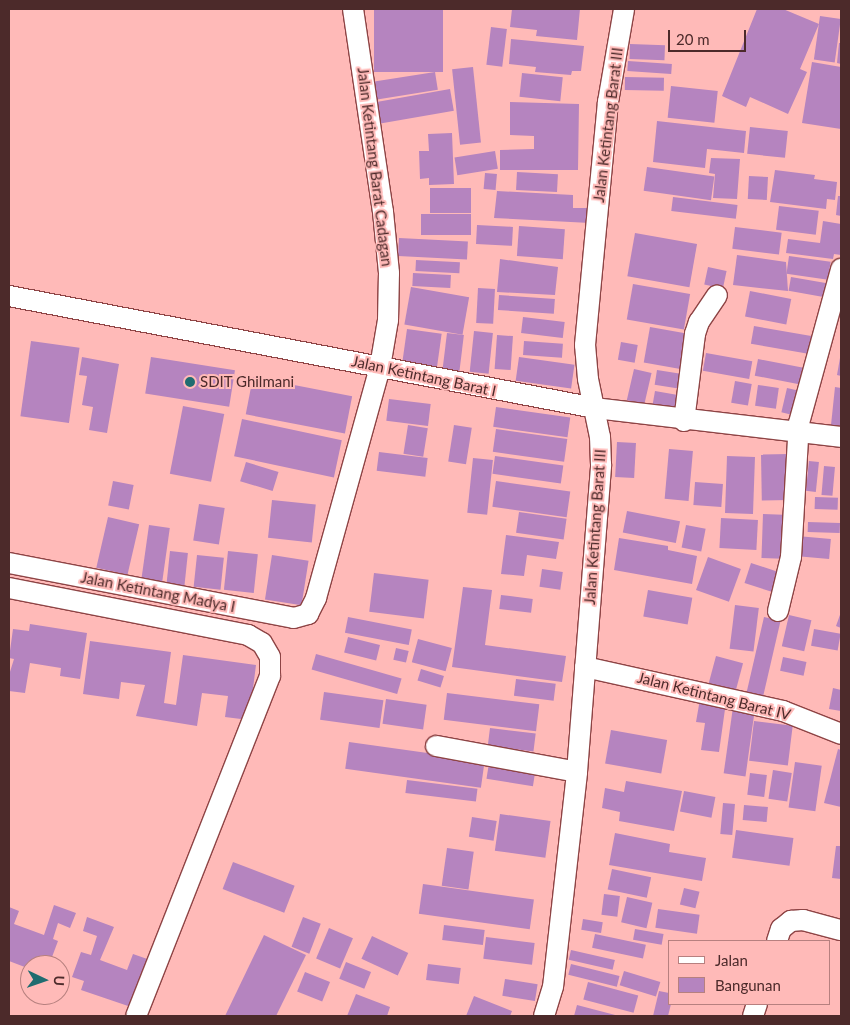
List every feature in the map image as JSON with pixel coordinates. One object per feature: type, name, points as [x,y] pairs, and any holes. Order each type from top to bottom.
[{"type":"street","name":"Jalan Ketintang Barat Cadagan","points":[[308,614],[316,598],[380,366],[388,320],[389,273],[384,212],[353,9]]},
{"type":"street","name":"Jalan Ketintang Barat III","points":[[544,1016],[554,978],[577,772],[602,465],[595,408],[588,379],[585,345],[608,102],[624,9]]},
{"type":"street","points":[[778,611],[791,557],[797,432],[841,268]]},
{"type":"street","points":[[684,421],[695,334],[699,322],[717,295]]},
{"type":"street","name":"Jalan Ketintang Barat I","points":[[9,296],[380,366],[461,385],[595,408],[684,421],[841,437]]},
{"type":"street","name":"Jalan Ketintang Madya I","points":[[9,563],[294,618],[308,614]]},
{"type":"street","name":"Jalan Ketintang Madya I","points":[[9,588],[248,635],[262,643],[270,657],[270,676],[136,1016]]},
{"type":"street","name":"Jalan Ketintang Barat IV","points":[[585,667],[783,710],[841,734]]},
{"type":"street","points":[[436,746],[577,772]]},
{"type":"street","points":[[777,940],[781,929],[791,921],[803,920],[841,930]]},
{"type":"building","points":[[374,9],[443,9],[443,72],[374,72]]},
{"type":"building","points":[[512,9],[580,9],[577,40],[536,36],[537,30],[510,27]]},
{"type":"building","points":[[757,9],[783,9],[819,24],[800,69],[807,72],[788,114],[750,97],[746,107],[722,96]]},
{"type":"building","points":[[820,16],[841,19],[835,62],[814,60]]},
{"type":"building","points":[[491,27],[507,29],[502,67],[486,65]]},
{"type":"building","points":[[511,39],[584,46],[581,71],[572,71],[571,75],[535,72],[536,67],[509,64]]},
{"type":"building","points":[[839,43],[841,43],[841,64],[837,63]]},
{"type":"building","points":[[630,44],[665,45],[664,60],[629,59]]},
{"type":"building","points":[[628,61],[672,64],[671,74],[627,71]]},
{"type":"building","points":[[812,62],[841,67],[841,129],[802,123]]},
{"type":"building","points":[[473,67],[481,143],[460,145],[452,69]]},
{"type":"building","points":[[435,72],[438,90],[376,100],[373,82]]},
{"type":"building","points":[[522,73],[563,77],[560,101],[519,97]]},
{"type":"building","points":[[625,77],[664,78],[664,91],[625,90]]},
{"type":"building","points":[[671,86],[718,91],[714,123],[668,118]]},
{"type":"building","points":[[450,89],[454,111],[379,124],[375,102]]},
{"type":"building","points":[[510,102],[579,104],[578,170],[500,170],[500,150],[534,149],[534,136],[510,135]]},
{"type":"building","points":[[657,121],[746,131],[744,153],[707,149],[705,168],[653,162]]},
{"type":"building","points":[[750,127],[788,131],[785,158],[747,154]]},
{"type":"building","points":[[452,133],[454,184],[429,185],[429,178],[420,179],[419,151],[429,151],[428,134]]},
{"type":"building","points":[[495,151],[498,169],[457,175],[455,157]]},
{"type":"building","points":[[711,158],[740,159],[737,199],[713,198],[715,174],[709,173]]},
{"type":"building","points":[[647,167],[714,176],[711,200],[644,191]]},
{"type":"building","points":[[775,170],[815,175],[814,179],[837,182],[835,200],[827,199],[826,209],[770,202]]},
{"type":"building","points":[[517,172],[558,174],[557,192],[516,190]]},
{"type":"building","points":[[485,173],[497,174],[496,190],[484,189]]},
{"type":"building","points":[[749,176],[768,177],[767,200],[748,199]]},
{"type":"building","points":[[430,188],[471,188],[471,213],[430,213]]},
{"type":"building","points":[[497,191],[573,195],[573,208],[591,208],[590,223],[494,218]]},
{"type":"building","points":[[838,196],[841,196],[841,216],[836,215]]},
{"type":"building","points":[[673,197],[738,205],[736,219],[671,211]]},
{"type":"building","points":[[779,206],[819,211],[816,235],[776,230]]},
{"type":"building","points":[[421,214],[471,214],[471,235],[421,235]]},
{"type":"building","points":[[823,221],[841,224],[841,255],[834,254],[833,259],[786,253],[788,239],[820,243]]},
{"type":"building","points":[[477,225],[513,227],[512,246],[476,244]]},
{"type":"building","points":[[519,226],[565,229],[563,259],[517,256]]},
{"type":"building","points":[[735,227],[782,233],[779,255],[732,249]]},
{"type":"building","points":[[635,233],[697,244],[689,287],[627,276]]},
{"type":"building","points":[[399,238],[468,242],[467,260],[398,256]]},
{"type":"building","points":[[737,255],[786,262],[788,291],[733,285]]},
{"type":"building","points":[[789,256],[831,262],[828,280],[786,274]]},
{"type":"building","points":[[500,259],[558,267],[555,295],[497,292]]},
{"type":"building","points":[[416,260],[460,262],[459,273],[415,271]]},
{"type":"building","points":[[708,267],[727,271],[723,289],[704,285]]},
{"type":"building","points":[[413,273],[451,275],[450,288],[412,286]]},
{"type":"building","points":[[791,277],[831,284],[829,298],[789,291]]},
{"type":"building","points":[[633,284],[690,294],[684,330],[627,319]]},
{"type":"building","points":[[411,287],[469,297],[463,335],[404,324]]},
{"type":"building","points":[[478,288],[495,289],[493,324],[476,323]]},
{"type":"building","points":[[750,291],[791,299],[786,325],[745,317]]},
{"type":"building","points":[[499,295],[555,299],[554,314],[498,310]]},
{"type":"building","points":[[523,317],[565,322],[563,338],[521,333]]},
{"type":"building","points":[[754,326],[817,337],[814,355],[751,344]]},
{"type":"building","points":[[650,327],[689,334],[683,369],[644,362]]},
{"type":"building","points":[[407,329],[442,334],[436,372],[402,367]]},
{"type":"building","points":[[474,331],[493,333],[489,374],[470,372]]},
{"type":"building","points":[[447,333],[464,335],[458,380],[442,378]]},
{"type":"building","points":[[497,335],[513,336],[511,370],[495,369]]},
{"type":"building","points":[[31,341],[80,348],[69,423],[20,416]]},
{"type":"building","points":[[524,341],[563,344],[562,358],[523,355]]},
{"type":"building","points":[[621,342],[638,345],[635,363],[618,360]]},
{"type":"building","points":[[706,353],[752,361],[749,379],[703,371]]},
{"type":"building","points":[[82,357],[119,364],[107,433],[89,430],[93,407],[82,405],[87,376],[79,375]]},
{"type":"building","name":"SDIT Ghilmani","points":[[151,357],[235,370],[229,407],[145,394]]},
{"type":"building","points":[[519,357],[574,365],[571,389],[516,381]]},
{"type":"building","points":[[841,358],[841,376],[837,375]]},
{"type":"building","points":[[758,359],[810,369],[807,386],[755,376]]},
{"type":"building","points":[[634,369],[652,373],[644,404],[627,400]]},
{"type":"building","points":[[657,370],[689,375],[686,390],[655,385]]},
{"type":"building","points":[[253,377],[352,396],[345,434],[246,414]]},
{"type":"building","points":[[735,381],[752,384],[748,406],[731,403]]},
{"type":"building","points":[[758,385],[779,388],[776,409],[755,406]]},
{"type":"building","points":[[835,387],[841,388],[841,427],[831,425]]},
{"type":"building","points":[[787,388],[805,392],[799,416],[781,412]]},
{"type":"building","points":[[655,391],[684,396],[681,413],[652,408]]},
{"type":"building","points":[[389,399],[431,404],[428,426],[386,421]]},
{"type":"building","points":[[183,406],[224,414],[211,482],[170,474]]},
{"type":"building","points":[[496,407],[570,417],[567,437],[493,427]]},
{"type":"building","points":[[242,419],[342,440],[334,477],[234,456]]},
{"type":"building","points":[[408,425],[428,428],[423,457],[403,454]]},
{"type":"building","points":[[454,425],[472,428],[466,464],[448,462]]},
{"type":"building","points":[[496,429],[567,439],[564,462],[493,452]]},
{"type":"building","points":[[617,442],[636,443],[634,478],[615,477]]},
{"type":"building","points":[[669,449],[693,451],[689,501],[665,499]]},
{"type":"building","points":[[379,452],[428,458],[425,477],[377,471]]},
{"type":"building","points":[[761,454],[789,454],[790,500],[762,500]]},
{"type":"building","points":[[495,456],[563,466],[561,483],[492,474]]},
{"type":"building","points":[[727,456],[755,457],[753,514],[725,513]]},
{"type":"building","points":[[473,458],[493,460],[487,515],[467,513]]},
{"type":"building","points":[[809,461],[819,462],[816,492],[806,491]]},
{"type":"building","points":[[246,462],[279,472],[273,491],[240,481]]},
{"type":"building","points":[[824,466],[835,467],[832,496],[821,495]]},
{"type":"building","points":[[113,481],[134,485],[129,510],[108,506]]},
{"type":"building","points":[[496,481],[570,491],[567,517],[492,507]]},
{"type":"building","points":[[695,482],[723,484],[721,507],[693,505]]},
{"type":"building","points":[[815,497],[838,498],[838,510],[815,509]]},
{"type":"building","points":[[272,500],[316,505],[312,542],[268,538]]},
{"type":"building","points":[[199,504],[225,508],[219,545],[193,541]]},
{"type":"building","points":[[627,511],[680,521],[676,543],[623,533]]},
{"type":"building","points":[[519,512],[567,519],[564,539],[516,533]]},
{"type":"building","points":[[763,514],[790,515],[788,559],[761,558]]},
{"type":"building","points":[[108,517],[139,524],[127,575],[96,568]]},
{"type":"building","points":[[721,518],[758,520],[756,550],[719,548]]},
{"type":"building","points":[[808,522],[840,523],[840,533],[808,532]]},
{"type":"building","points":[[149,525],[170,528],[162,584],[141,581]]},
{"type":"building","points":[[686,525],[706,529],[701,551],[682,548]]},
{"type":"building","points":[[506,535],[559,542],[556,559],[527,555],[524,576],[501,574]]},
{"type":"building","points":[[797,536],[831,539],[829,559],[795,556]]},
{"type":"building","points":[[619,538],[668,546],[668,550],[697,556],[692,584],[614,570]]},
{"type":"building","points":[[170,551],[188,553],[184,587],[166,585]]},
{"type":"building","points":[[228,551],[258,554],[254,593],[224,590]]},
{"type":"building","points":[[197,555],[224,558],[221,590],[194,587]]},
{"type":"building","points":[[272,555],[309,561],[302,605],[265,599]]},
{"type":"building","points":[[708,557],[741,569],[729,602],[696,590]]},
{"type":"building","points":[[751,563],[781,573],[775,593],[745,583]]},
{"type":"building","points":[[542,569],[563,572],[560,590],[539,587]]},
{"type":"building","points":[[374,573],[429,580],[424,618],[369,612]]},
{"type":"building","points":[[463,587],[492,590],[485,645],[566,656],[562,682],[452,667]]},
{"type":"building","points":[[648,590],[692,598],[688,624],[643,617]]},
{"type":"building","points":[[501,595],[533,599],[531,613],[499,609]]},
{"type":"building","points":[[735,605],[759,608],[753,652],[730,649]]},
{"type":"building","points":[[841,612],[841,628],[836,626]]},
{"type":"building","points":[[789,615],[811,620],[804,651],[782,646]]},
{"type":"building","points":[[348,617],[412,629],[409,645],[345,633]]},
{"type":"building","points":[[764,617],[781,621],[762,700],[746,696]]},
{"type":"building","points":[[30,624],[87,633],[80,679],[60,676],[61,668],[30,663],[25,693],[9,691],[9,675],[14,659],[9,658],[13,629],[29,631]]},
{"type":"building","points":[[814,629],[841,634],[838,650],[811,646]]},
{"type":"building","points":[[348,637],[380,645],[376,661],[344,653]]},
{"type":"building","points":[[418,639],[452,648],[446,671],[412,662]]},
{"type":"building","points":[[90,641],[171,652],[164,703],[176,705],[183,655],[256,665],[249,720],[225,717],[228,696],[202,693],[197,726],[136,716],[145,685],[121,682],[119,699],[83,694]]},
{"type":"building","points":[[396,648],[409,651],[406,663],[393,660]]},
{"type":"building","points":[[316,654],[402,679],[397,694],[312,669]]},
{"type":"building","points":[[716,656],[743,663],[735,694],[708,687]]},
{"type":"building","points":[[783,657],[806,662],[804,676],[780,671]]},
{"type":"building","points":[[421,669],[444,676],[440,687],[417,680]]},
{"type":"building","points":[[516,679],[556,684],[554,701],[514,696]]},
{"type":"building","points":[[833,688],[841,690],[841,711],[829,709]]},
{"type":"building","points":[[324,692],[383,700],[380,728],[320,720]]},
{"type":"building","points":[[447,693],[539,704],[536,731],[444,720]]},
{"type":"building","points":[[386,699],[427,705],[423,729],[383,724]]},
{"type":"building","points":[[700,699],[726,702],[719,752],[701,750],[705,723],[696,722]]},
{"type":"building","points":[[733,707],[755,710],[745,776],[724,773]]},
{"type":"building","points":[[754,721],[793,726],[788,765],[749,761]]},
{"type":"building","points":[[490,728],[536,734],[533,751],[488,746]]},
{"type":"building","points":[[611,730],[667,740],[661,773],[605,763]]},
{"type":"building","points":[[349,742],[485,761],[481,788],[345,769]]},
{"type":"building","points":[[838,749],[841,750],[841,807],[824,803]]},
{"type":"building","points":[[795,762],[822,766],[815,811],[789,808]]},
{"type":"building","points":[[489,763],[535,770],[533,786],[486,779]]},
{"type":"building","points":[[773,770],[792,773],[787,802],[768,799]]},
{"type":"building","points":[[750,773],[767,775],[764,797],[747,795]]},
{"type":"building","points":[[407,780],[477,789],[476,802],[405,793]]},
{"type":"building","points":[[626,781],[682,791],[674,831],[619,821],[620,812],[602,808],[605,788],[624,792]]},
{"type":"building","points":[[684,791],[715,797],[711,818],[680,812]]},
{"type":"building","points":[[723,803],[735,804],[732,835],[720,834]]},
{"type":"building","points":[[744,805],[768,807],[767,822],[743,820]]},
{"type":"building","points":[[500,814],[551,821],[545,858],[495,851]]},
{"type":"building","points":[[472,817],[497,821],[494,841],[469,837]]},
{"type":"building","points":[[736,830],[793,838],[790,866],[732,858]]},
{"type":"building","points":[[615,833],[670,844],[669,852],[706,858],[702,881],[609,865]]},
{"type":"building","points":[[836,846],[841,846],[841,879],[832,878]]},
{"type":"building","points":[[447,848],[474,852],[468,889],[442,886]]},
{"type":"building","points":[[233,862],[295,886],[284,913],[223,889]]},
{"type":"building","points":[[612,869],[651,877],[647,898],[608,890]]},
{"type":"building","points":[[423,884],[534,900],[530,929],[419,914]]},
{"type":"building","points":[[684,888],[700,892],[695,908],[680,904]]},
{"type":"building","points":[[604,894],[620,896],[617,917],[601,915]]},
{"type":"building","points":[[627,897],[652,903],[646,928],[621,922]]},
{"type":"building","points":[[54,905],[76,913],[70,928],[58,923],[53,939],[58,941],[53,955],[20,955],[20,965],[9,961],[9,907],[19,911],[14,924],[44,935]]},
{"type":"building","points":[[658,909],[700,915],[697,934],[655,928]]},
{"type":"building","points":[[87,917],[114,927],[100,960],[127,970],[133,954],[153,961],[134,1008],[81,990],[84,981],[72,977],[81,952],[91,955],[97,936],[83,931]]},
{"type":"building","points":[[303,917],[321,924],[309,954],[292,947]]},
{"type":"building","points":[[583,919],[603,922],[601,933],[581,930]]},
{"type":"building","points":[[444,925],[485,930],[483,945],[442,940]]},
{"type":"building","points":[[329,928],[353,938],[340,969],[316,958]]},
{"type":"building","points":[[635,929],[664,934],[662,945],[633,940]]},
{"type":"building","points":[[595,934],[646,945],[643,959],[592,948]]},
{"type":"building","points":[[264,935],[306,955],[276,1016],[225,1016]]},
{"type":"building","points":[[372,936],[408,953],[398,976],[361,959]]},
{"type":"building","points":[[486,937],[535,943],[532,965],[483,959]]},
{"type":"building","points":[[571,950],[615,960],[613,970],[569,960]]},
{"type":"building","points":[[346,962],[371,972],[364,989],[339,979]]},
{"type":"building","points":[[428,964],[461,968],[459,984],[426,980]]},
{"type":"building","points":[[571,964],[620,976],[617,987],[568,975]]},
{"type":"building","points":[[624,971],[660,982],[656,996],[620,985]]},
{"type":"building","points":[[305,972],[330,982],[322,1002],[297,991]]},
{"type":"building","points":[[505,979],[538,984],[535,1001],[502,996]]},
{"type":"building","points":[[588,982],[638,995],[634,1013],[583,999]]},
{"type":"building","points":[[659,991],[668,993],[668,1005],[671,1005],[668,1016],[653,1016]]},
{"type":"building","points":[[356,994],[390,1007],[387,1016],[347,1016]]},
{"type":"building","points":[[474,996],[512,1011],[510,1016],[466,1016]]},
{"type":"building","points":[[577,1005],[619,1016],[574,1016]]},
{"type":"place","name":"SDIT Ghilmani","points":[[190,382]]}]
